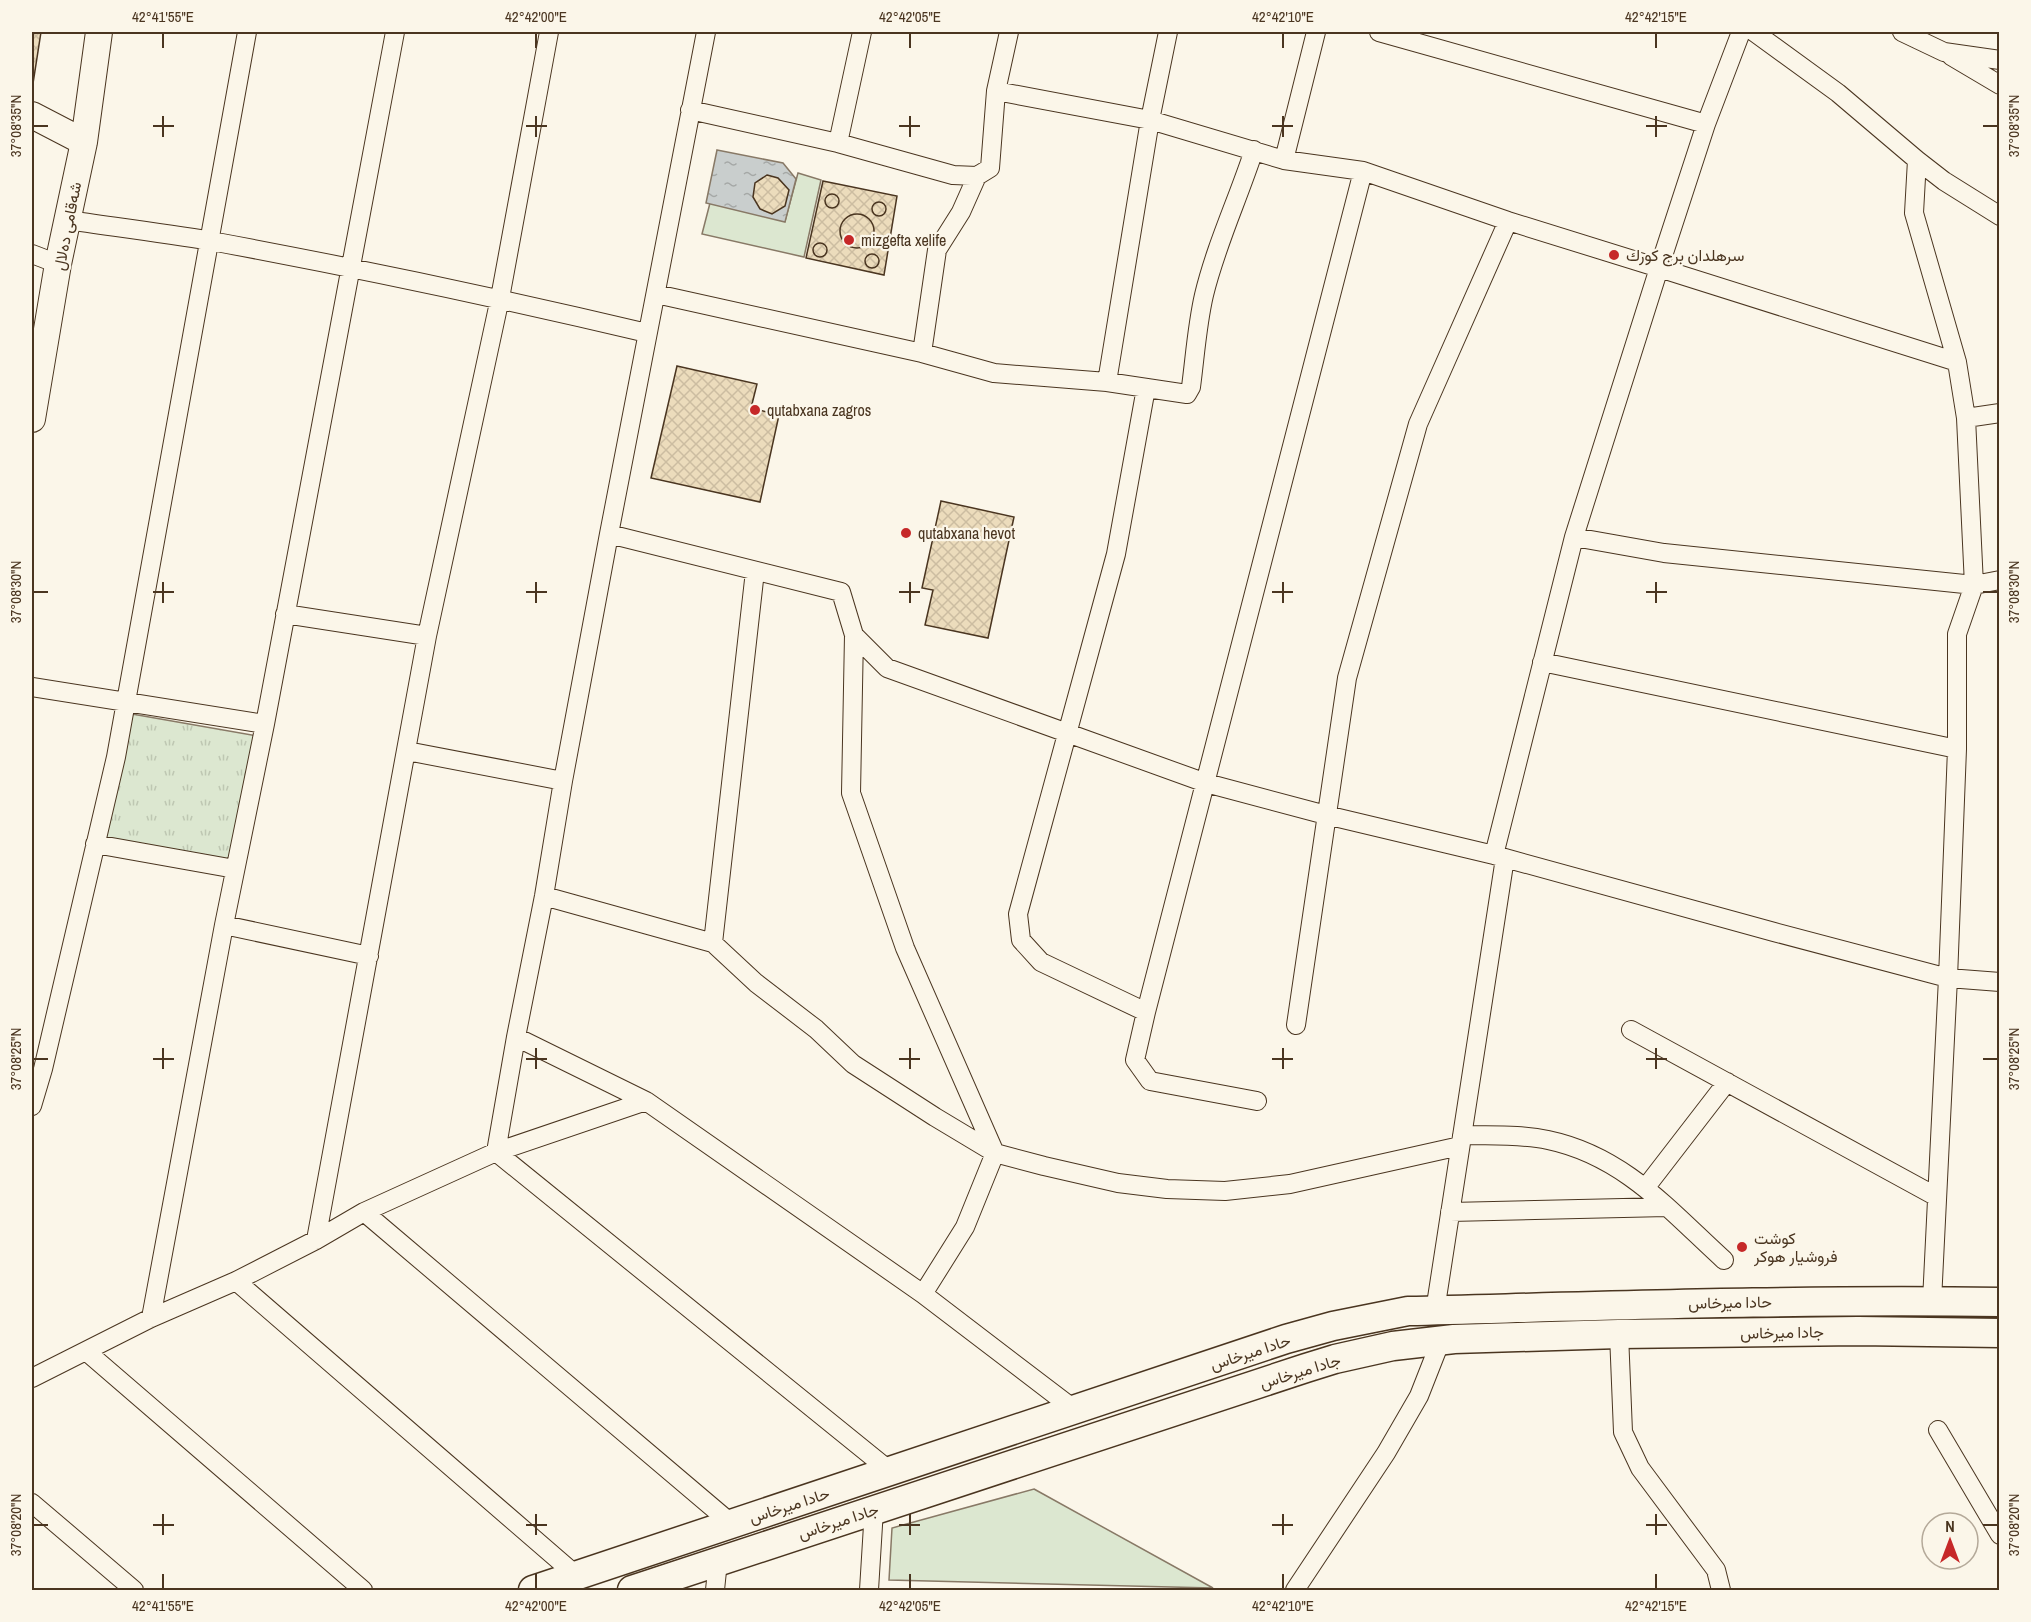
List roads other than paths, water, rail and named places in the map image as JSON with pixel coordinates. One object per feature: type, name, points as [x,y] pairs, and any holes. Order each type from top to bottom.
[{"type":"main road","name":"شەقامی دەلال","points":[[33,404],[58,264],[84,142],[99,32]]},
{"type":"main road","points":[[32,115],[84,142]]},
{"type":"main road","name":"حادا ميرخاس","points":[[533,1590],[1286,1340],[1333,1326],[1408,1311],[1713,1303],[2000,1302]]},
{"type":"main road","name":"جادا ميرخاس","points":[[632,1590],[1335,1359],[1393,1346],[1441,1341],[1619,1334],[1858,1331],[2000,1333]]},
{"type":"street","points":[[32,1106],[43,1069],[116,756],[247,32]]},
{"type":"street","points":[[151,1318],[395,32]]},
{"type":"street","points":[[316,1240],[427,636],[500,298],[549,32]]},
{"type":"street","points":[[496,1152],[544,896],[562,781],[706,32]]},
{"type":"street","points":[[838,143],[862,32]]},
{"type":"street","points":[[690,110],[838,143],[953,175],[977,176],[990,168],[996,91],[1009,32]]},
{"type":"street","points":[[1107,382],[1150,120],[1168,32]]},
{"type":"street","points":[[1284,160],[1316,32]]},
{"type":"street","points":[[1379,32],[1706,123]]},
{"type":"street","points":[[1754,32],[1838,93],[1944,181],[2000,216]]},
{"type":"street","points":[[1910,33],[2000,85]]},
{"type":"street","points":[[1435,1311],[1461,1141],[1499,856],[1542,662],[1574,537],[1733,35]]},
{"type":"street","points":[[1944,52],[2000,60]]},
{"type":"street","points":[[996,91],[1150,120],[1284,160],[1363,171],[1508,221],[1957,363]]},
{"type":"street","points":[[656,294],[922,353],[994,373],[1107,382],[1187,394],[1191,387],[1204,296],[1220,241],[1254,150]]},
{"type":"street","points":[[1917,160],[1914,213],[1957,363],[1966,418],[1974,585],[1957,634],[1957,749],[1932,1301]]},
{"type":"street","points":[[1257,1101],[1150,1081],[1135,1060],[1363,171]]},
{"type":"street","points":[[922,353],[937,250],[961,212],[977,176]]},
{"type":"street","points":[[67,219],[209,241],[349,268],[500,298],[647,333]]},
{"type":"street","points":[[1296,1025],[1347,678],[1418,424],[1508,221]]},
{"type":"street","points":[[32,254],[58,264]]},
{"type":"street","points":[[1146,388],[1116,554],[1018,914],[1021,940],[1041,962],[1146,1012]]},
{"type":"street","points":[[1966,418],[2000,413]]},
{"type":"street","points":[[609,534],[841,592],[854,635],[851,793],[905,948],[995,1153],[965,1227],[923,1294]]},
{"type":"street","points":[[1574,537],[1664,554],[1974,585],[2000,580]]},
{"type":"street","points":[[713,944],[755,571]]},
{"type":"street","points":[[285,614],[427,636]]},
{"type":"street","points":[[854,635],[887,668],[1206,783],[1499,856],[1948,978],[2000,982]]},
{"type":"street","points":[[1542,662],[1957,749]]},
{"type":"street","points":[[32,687],[265,724]]},
{"type":"street","points":[[407,751],[562,781]]},
{"type":"street","points":[[95,844],[235,869]]},
{"type":"street","points":[[544,896],[713,944],[756,983],[816,1029],[853,1064],[995,1153],[1118,1184],[1225,1191],[1290,1184],[1461,1141],[1511,1136],[1548,1140],[1583,1150],[1616,1166],[1646,1187],[1724,1260]]},
{"type":"street","points":[[224,925],[369,956]]},
{"type":"street","points":[[1631,1030],[1937,1197]]},
{"type":"street","points":[[516,1037],[646,1101],[923,1294],[1075,1410]]},
{"type":"street","points":[[1646,1187],[1727,1082]]},
{"type":"street","points":[[32,1378],[151,1318],[236,1281],[316,1240],[364,1212],[496,1152],[646,1101]]},
{"type":"street","points":[[496,1152],[890,1471]]},
{"type":"street","points":[[1450,1212],[1667,1207]]},
{"type":"street","points":[[364,1212],[732,1524]]},
{"type":"street","points":[[236,1281],[577,1576]]},
{"type":"street","points":[[1619,1334],[1623,1432],[1640,1468],[1716,1570],[1721,1590]]},
{"type":"street","points":[[1295,1590],[1386,1453],[1419,1396],[1441,1341]]},
{"type":"street","points":[[87,1352],[363,1590]]},
{"type":"street","points":[[1938,1430],[1991,1509],[2000,1535]]},
{"type":"street","points":[[32,1503],[134,1590]]},
{"type":"street","points":[[869,1590],[874,1509]]},
{"type":"street","points":[[715,1590],[718,1561]]},
{"type":"water","points":[[717,150],[783,163],[796,179],[785,222],[706,203]]},
{"type":"place","name":"mizgefta xelife","points":[[849,240]]},
{"type":"place","name":"سرهلدان برج كورك","points":[[1614,255]]},
{"type":"place","name":"qutabxana zagros","points":[[755,410]]},
{"type":"place","name":"qutabxana hevot","points":[[906,533]]},
{"type":"place","name":"كوشت فروشيار هوكر","points":[[1742,1247]]}]
